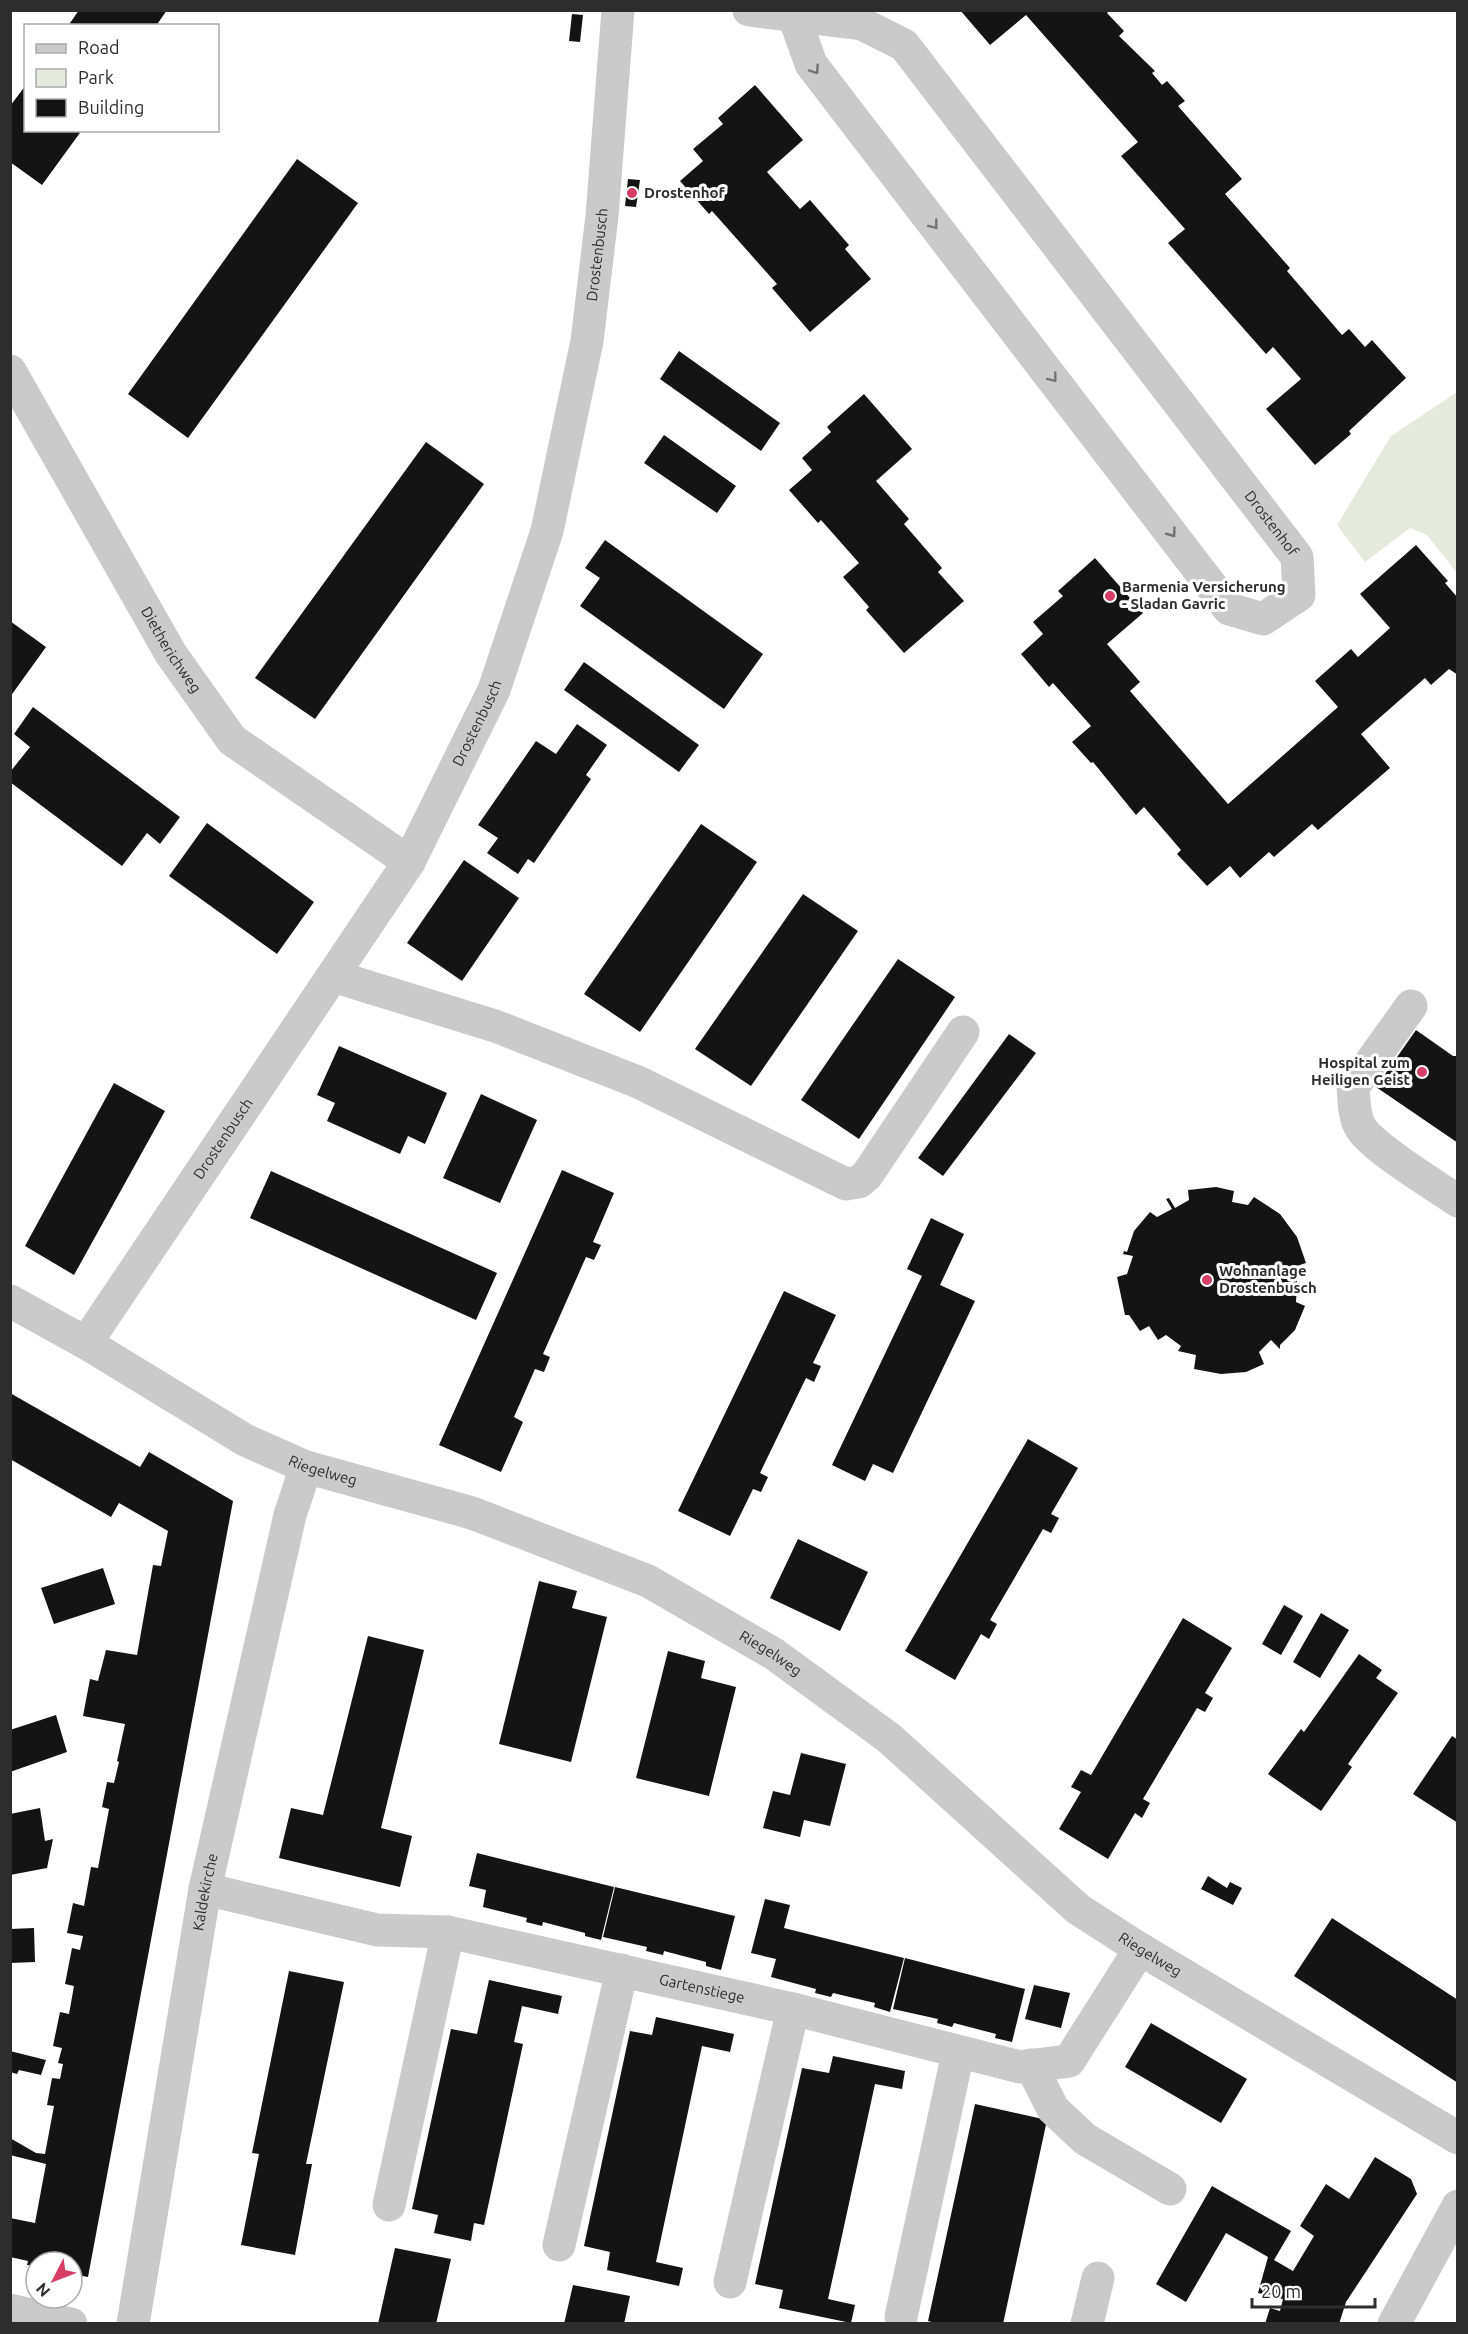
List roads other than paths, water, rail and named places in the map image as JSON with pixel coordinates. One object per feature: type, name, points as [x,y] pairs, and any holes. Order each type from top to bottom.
[{"type":"street","name":"Drostenbusch","points":[[86,1343],[409,862],[494,690],[547,531],[587,341],[602,216],[618,10]]},
{"type":"street","name":"Drostenhof","points":[[749,10],[862,24],[904,45],[1297,557],[1299,595],[1263,619],[1229,609],[811,64],[794,16]]},
{"type":"street","name":"Dietherichweg","points":[[10,371],[171,654],[232,740],[409,862]]},
{"type":"street","points":[[333,975],[495,1026],[638,1082],[846,1184],[859,1182],[867,1175],[963,1032]]},
{"type":"street","points":[[1411,1006],[1353,1087],[1360,1128],[1384,1149],[1458,1201]]},
{"type":"street","name":"Riegelweg","points":[[10,1301],[86,1343],[244,1440],[306,1467],[472,1513],[648,1581],[774,1654],[890,1738],[1078,1909],[1140,1949],[1458,2138]]},
{"type":"street","name":"Kaldekirche","points":[[133,2324],[205,1889],[290,1515],[306,1467]]},
{"type":"street","name":"Gartenstiege","points":[[205,1889],[377,1930],[448,1932],[622,1970],[794,2009],[958,2053],[1020,2067],[1069,2061],[1140,1949]]},
{"type":"street","points":[[389,2205],[448,1932]]},
{"type":"street","points":[[559,2245],[622,1970]]},
{"type":"street","points":[[730,2282],[794,2009]]},
{"type":"street","points":[[902,2317],[958,2053]]},
{"type":"street","points":[[1031,2066],[1053,2109],[1085,2139],[1170,2189]]},
{"type":"street","points":[[1395,2324],[1458,2206]]},
{"type":"street","points":[[1087,2324],[1098,2278]]},
{"type":"street","points":[[10,2310],[71,2324]]},
{"type":"place","name":"Drostenhof","points":[[632,193]]},
{"type":"place","name":"Barmenia Versicherung - Sladan Gavric","points":[[1110,596]]},
{"type":"place","name":"Hospital zum Heiligen Geist","points":[[1422,1072]]},
{"type":"place","name":"Wohnanlage Drostenbusch","points":[[1207,1280]]}]
